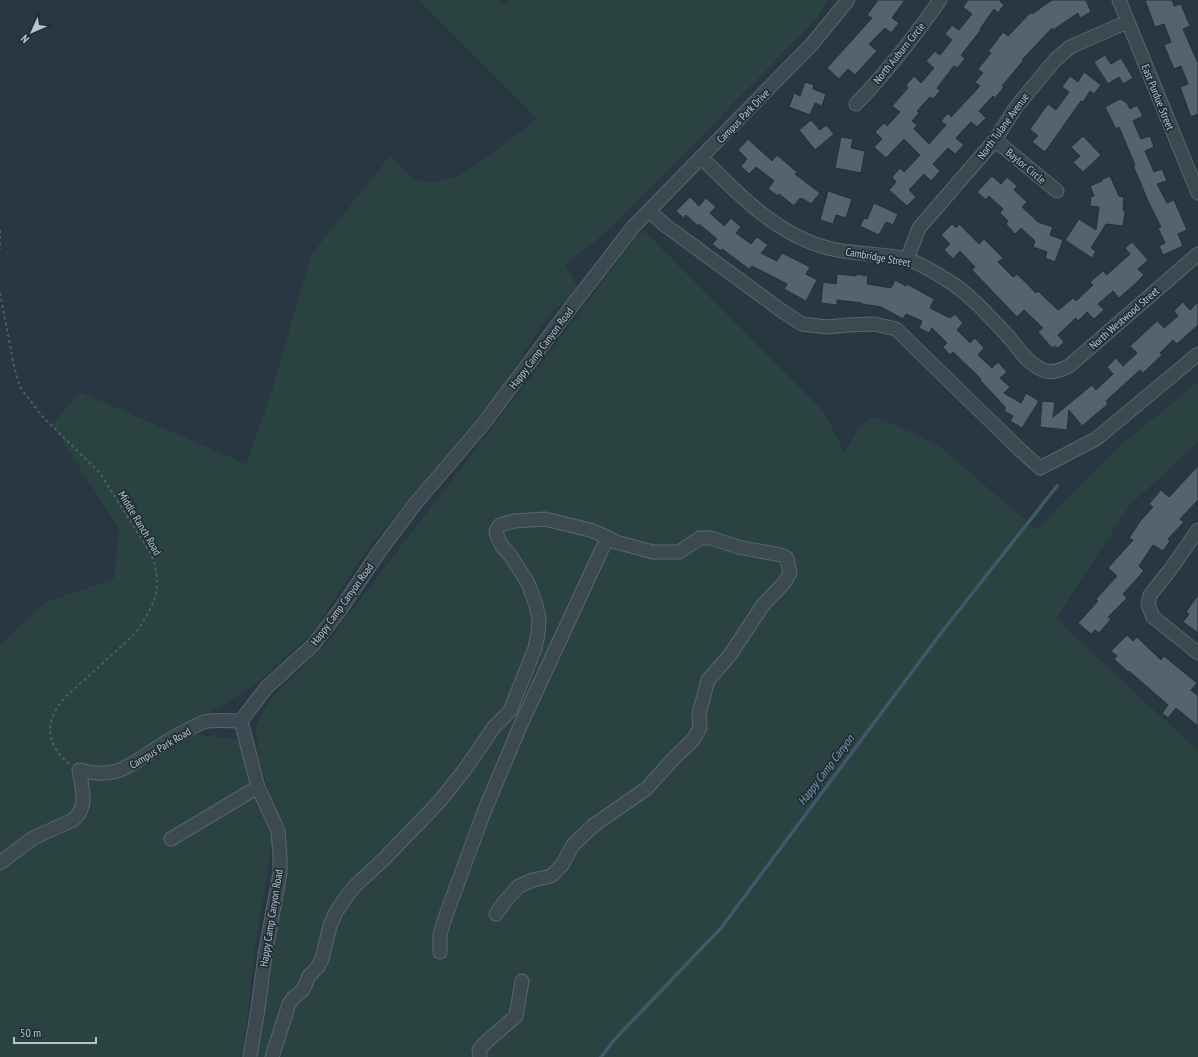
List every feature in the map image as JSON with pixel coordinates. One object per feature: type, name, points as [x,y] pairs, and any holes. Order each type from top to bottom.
[{"type":"street","name":"Campus Park Drive","points":[[633,227],[812,44],[848,0]]},
{"type":"street","name":"North Auburn Circle","points":[[856,104],[912,40],[940,0]]},
{"type":"street","name":"East Purdue Street","points":[[1119,0],[1198,193]]},
{"type":"street","name":"North Tulane Avenue","points":[[907,259],[919,228],[995,140],[1016,107],[1055,60],[1070,47],[1127,22]]},
{"type":"street","name":"Baylor Circle","points":[[995,140],[1057,191]]},
{"type":"street","name":"Cambridge Street","points":[[702,158],[740,195],[767,217],[800,238],[828,248],[907,259],[951,282],[974,301],[1007,335],[1033,365],[1045,371]]},
{"type":"street","points":[[649,212],[782,311],[802,324],[827,327],[874,324],[896,329],[1040,468],[1096,439],[1198,354]]},
{"type":"street","name":"Happy Camp Canyon Road","points":[[250,1057],[265,955],[280,873],[280,855],[278,831],[258,787],[241,721],[266,688],[313,645],[340,610],[378,552],[415,504],[484,423],[633,227]]},
{"type":"street","name":"North Westwood Street","points":[[1045,371],[1058,371],[1069,366],[1198,254]]},
{"type":"street","points":[[272,1057],[289,1004],[293,998],[303,990],[309,976],[317,968],[322,959],[330,926],[335,914],[346,897],[357,884],[383,860],[439,802],[466,768],[494,727],[510,711],[513,705],[535,648],[538,634],[538,619],[536,605],[528,583],[514,560],[502,546],[497,536],[496,531],[500,525],[525,519],[545,519],[590,530],[616,542],[653,552],[679,552],[700,538],[710,538],[738,547],[781,555],[787,558],[790,573],[784,584],[763,605],[730,654],[708,680],[699,714],[700,728],[693,740],[675,757],[646,789],[594,825],[573,845],[562,865],[551,876],[533,880],[519,886],[505,901],[496,914]]},
{"type":"street","points":[[1198,530],[1170,570],[1150,595],[1148,605],[1153,617],[1198,653]]},
{"type":"street","points":[[440,952],[440,934],[484,812],[521,724],[602,548],[609,538]]},
{"type":"street","name":"Campus Park Road","points":[[79,770],[93,774],[105,774],[127,768],[157,748],[206,721],[241,721]]},
{"type":"street","points":[[0,863],[33,838],[73,820],[78,816],[83,805],[79,770]]},
{"type":"street","points":[[171,839],[258,787]]},
{"type":"street","points":[[480,1057],[479,1050],[485,1042],[516,1016],[522,981]]},
{"type":"path","points":[[0,230],[0,249]]},
{"type":"path","name":"Middle Ranch Road","points":[[0,293],[15,371],[20,387],[42,416],[100,473],[151,554],[156,566],[156,595],[136,632],[62,700],[52,716],[50,726],[51,738],[54,746],[64,761],[79,770]]},
{"type":"green space","points":[[419,0],[498,0],[502,5],[509,0],[828,0],[815,21],[615,223],[592,244],[565,264],[577,287],[571,298],[554,310],[541,327],[499,392],[369,547],[311,634],[257,683],[223,705],[171,732],[242,740],[274,832],[255,948],[245,1042],[240,1057],[0,1057],[0,645],[46,602],[114,579],[119,529],[52,425],[80,392],[246,464],[270,397],[311,255],[390,156],[415,179],[432,182],[460,175],[494,152],[537,118]]},
{"type":"green space","points":[[644,231],[824,412],[844,452],[860,425],[874,417],[895,425],[939,446],[1037,530],[1118,447],[1198,382],[1198,442],[1129,506],[1056,619],[1198,751],[1198,1057],[257,1057],[288,854],[258,756],[256,725],[272,697],[327,643],[563,335],[636,236]]},
{"type":"building","points":[[878,0],[905,0],[892,18],[899,23],[891,33],[885,28],[869,44],[877,51],[855,75],[848,69],[839,79],[827,68],[872,18],[867,15]]},
{"type":"building","points":[[968,0],[1001,0],[1000,1],[1004,5],[998,13],[994,9],[980,29],[981,30],[961,55],[965,59],[957,68],[954,66],[937,88],[940,91],[933,99],[930,97],[917,111],[919,113],[912,121],[917,125],[914,129],[929,144],[946,125],[941,121],[948,113],[951,117],[980,86],[975,82],[983,73],[978,69],[991,53],[988,52],[1003,32],[1008,36],[1031,12],[1032,14],[1052,0],[1086,0],[1091,12],[1080,18],[1078,13],[1053,30],[1052,28],[1022,60],[1023,61],[1002,86],[1004,87],[995,98],[993,96],[979,111],[986,118],[977,127],[971,122],[956,138],[964,145],[955,154],[948,148],[933,164],[940,171],[931,181],[924,174],[909,190],[916,197],[907,206],[889,190],[896,182],[892,177],[900,168],[904,172],[920,155],[904,139],[886,158],[874,147],[882,139],[875,132],[884,123],[887,126],[900,112],[892,106],[908,88],[906,85],[914,76],[921,83],[934,68],[926,61],[935,51],[940,55],[952,40],[945,34],[952,25],[959,30],[972,14],[963,7]]},
{"type":"building","points":[[1145,0],[1172,0],[1174,6],[1181,4],[1190,26],[1183,29],[1198,63],[1198,114],[1191,117],[1180,87],[1188,84],[1181,66],[1174,69],[1164,45],[1171,42],[1164,24],[1155,27]]},
{"type":"building","points":[[1105,55],[1111,64],[1121,58],[1133,78],[1123,84],[1119,77],[1108,84],[1094,62]]},
{"type":"building","points":[[1084,72],[1101,85],[1094,94],[1090,91],[1083,102],[1081,101],[1045,152],[1032,142],[1038,136],[1030,129],[1048,104],[1056,110],[1069,92],[1062,87],[1070,76],[1078,82]]},
{"type":"building","points":[[805,82],[814,85],[813,89],[826,94],[822,106],[815,103],[810,115],[789,107],[794,93],[800,96]]},
{"type":"building","points":[[1120,99],[1127,103],[1130,109],[1137,105],[1143,116],[1133,121],[1141,139],[1150,136],[1154,147],[1145,151],[1154,172],[1162,169],[1167,181],[1157,184],[1167,203],[1174,200],[1187,230],[1178,234],[1183,246],[1163,255],[1159,246],[1165,243],[1158,228],[1161,227],[1148,201],[1119,127],[1116,129],[1105,107]]},
{"type":"building","points":[[811,120],[820,130],[826,125],[834,134],[815,150],[799,130]]},
{"type":"building","points":[[1083,136],[1101,155],[1083,172],[1073,162],[1080,156],[1071,147]]},
{"type":"building","points":[[841,137],[853,139],[851,148],[865,151],[861,173],[835,168]]},
{"type":"building","points":[[748,139],[772,161],[777,155],[797,172],[795,174],[820,193],[811,204],[802,198],[801,200],[800,198],[794,206],[779,194],[778,196],[768,189],[774,181],[756,167],[749,174],[741,166],[747,159],[738,150]]},
{"type":"building","points":[[992,176],[1001,184],[1007,177],[1017,186],[1014,190],[1027,202],[1022,207],[1038,222],[1053,227],[1050,235],[1063,240],[1055,262],[1045,258],[1047,252],[1033,247],[1035,241],[1021,228],[1015,234],[1006,224],[1008,221],[1000,213],[1003,209],[989,196],[986,200],[977,192]]},
{"type":"building","points":[[1110,176],[1119,196],[1124,197],[1123,209],[1125,213],[1123,226],[1106,224],[1091,248],[1096,251],[1092,258],[1065,240],[1079,219],[1096,230],[1099,207],[1090,206],[1091,197],[1094,196],[1090,186]]},
{"type":"building","points":[[828,191],[852,199],[846,218],[836,215],[833,224],[820,220]]},
{"type":"building","points":[[690,197],[699,206],[706,198],[716,207],[710,213],[724,226],[731,218],[741,227],[736,233],[751,244],[757,237],[768,245],[761,253],[777,261],[782,253],[810,267],[806,274],[817,280],[806,301],[784,289],[787,284],[752,266],[749,269],[722,249],[721,251],[712,244],[717,239],[699,224],[698,226],[686,215],[683,218],[676,211]]},
{"type":"building","points":[[874,203],[898,214],[893,225],[886,222],[879,235],[860,226],[864,218],[867,219]]},
{"type":"building","points":[[952,224],[956,228],[959,224],[979,244],[984,239],[1003,258],[998,262],[1013,277],[1017,274],[1036,293],[1038,291],[1058,310],[1073,298],[1076,301],[1093,285],[1090,282],[1103,271],[1107,275],[1130,254],[1125,248],[1132,242],[1148,260],[1138,269],[1144,275],[1135,284],[1119,298],[1113,291],[1098,304],[1104,310],[1094,319],[1087,312],[1078,321],[1076,318],[1058,335],[1064,342],[1058,348],[1054,346],[1052,348],[1038,332],[1043,328],[1024,310],[1017,317],[972,270],[975,267],[960,251],[953,259],[944,250],[950,244],[941,235]]},
{"type":"building","points":[[837,274],[856,276],[856,274],[868,276],[867,284],[891,288],[895,280],[906,286],[907,284],[934,299],[930,308],[950,318],[955,314],[963,323],[957,330],[970,343],[975,338],[984,348],[978,355],[992,368],[998,362],[1007,372],[1000,378],[1010,387],[1004,393],[1021,403],[1026,393],[1039,401],[1022,428],[1010,421],[1013,416],[1004,411],[1006,408],[980,380],[981,379],[953,352],[950,355],[943,347],[947,343],[932,328],[929,333],[919,328],[922,321],[906,314],[903,319],[881,307],[862,303],[837,300],[837,305],[821,303],[823,282],[836,284]]},
{"type":"building","points":[[1183,302],[1190,310],[1198,302],[1198,325],[1177,344],[1173,340],[1160,353],[1162,355],[1143,373],[1140,370],[1106,401],[1108,404],[1082,426],[1069,410],[1067,430],[1040,427],[1042,401],[1055,402],[1053,417],[1092,385],[1096,390],[1113,374],[1107,367],[1116,358],[1123,366],[1137,353],[1130,346],[1157,321],[1164,328],[1178,316],[1174,311]]},
{"type":"building","points":[[1198,466],[1198,500],[1180,519],[1184,522],[1168,539],[1170,541],[1163,551],[1153,545],[1139,566],[1144,571],[1123,594],[1127,598],[1108,617],[1111,619],[1099,633],[1095,630],[1091,634],[1078,623],[1098,601],[1096,599],[1117,576],[1108,568],[1133,540],[1129,538],[1141,520],[1153,507],[1149,504],[1161,490],[1169,497]]},
{"type":"building","points":[[1198,595],[1198,633],[1183,622],[1189,614],[1186,612]]},
{"type":"building","points":[[1127,635],[1133,641],[1137,637],[1161,660],[1164,656],[1197,683],[1191,690],[1198,696],[1198,726],[1176,708],[1168,718],[1162,713],[1168,705],[1114,659],[1117,656],[1111,651]]},
{"type":"waterway","name":"Happy Camp Canyon","points":[[601,1057],[615,1039],[721,928],[941,633],[1057,486]]}]
